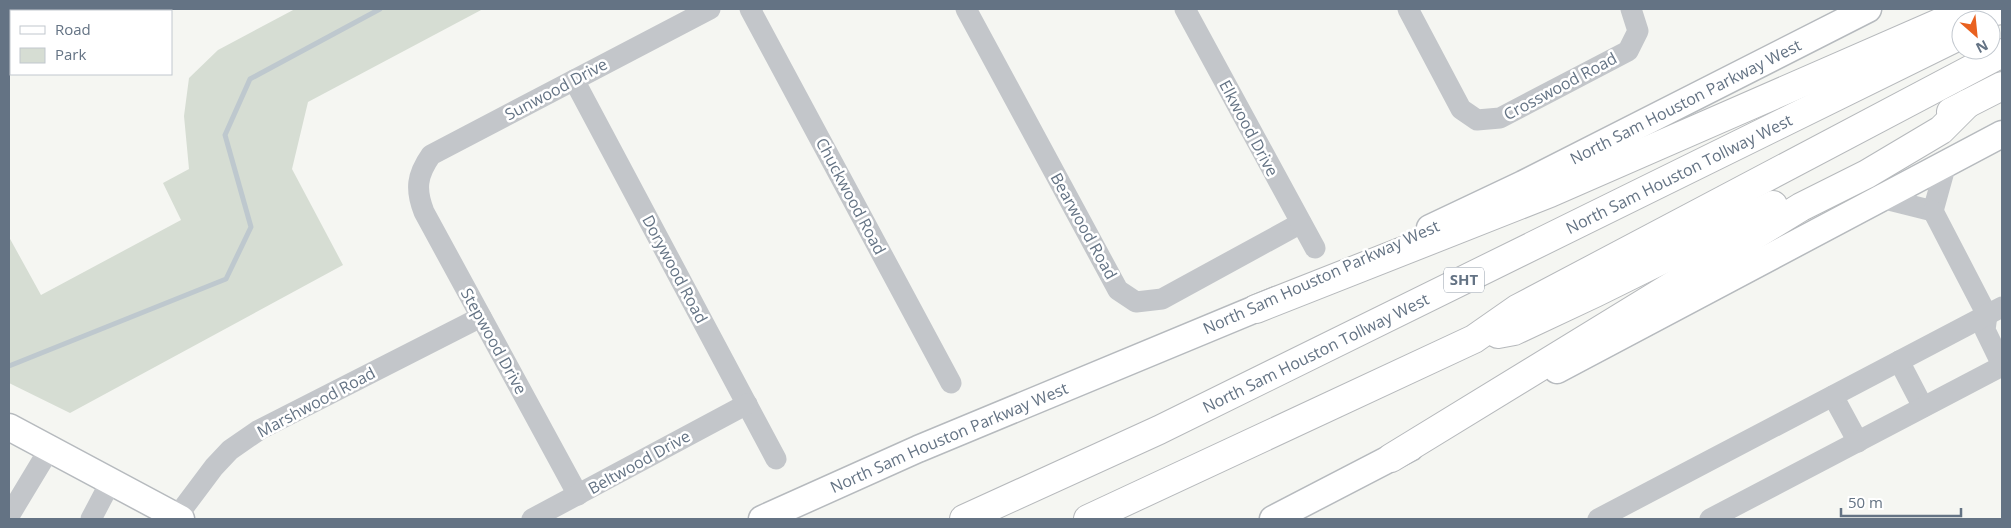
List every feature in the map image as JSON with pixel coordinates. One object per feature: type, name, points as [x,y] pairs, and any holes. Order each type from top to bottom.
[{"type":"highway","points":[[1256,309],[1550,193],[1948,19],[2002,10]]},
{"type":"highway","name":"North Sam Houston Tollway West","points":[[964,519],[1159,430],[1951,40]]},
{"type":"highway","points":[[1088,519],[1474,339],[1517,309],[2002,53]]},
{"type":"highway","points":[[1474,339],[1514,331],[1595,293],[1814,184],[2002,86]]},
{"type":"highway","points":[[1391,458],[1801,206],[1867,174],[1940,130],[1966,104]]},
{"type":"main road","name":"North Sam Houston Parkway West","points":[[762,519],[918,449],[1256,309],[1523,184],[1868,9]]},
{"type":"main road","points":[[1273,519],[1308,509],[1391,458],[2002,134]]},
{"type":"main road","points":[[9,427],[177,518]]},
{"type":"street","name":"Sunwood Drive","points":[[417,184],[421,170],[431,155],[710,9]]},
{"type":"street","name":"Chuckwood Road","points":[[750,9],[951,383]]},
{"type":"street","name":"Bearwood Road","points":[[966,9],[1118,290],[1136,302],[1162,299],[1301,223]]},
{"type":"street","name":"Elkwood Drive","points":[[1185,9],[1315,248]]},
{"type":"street","name":"Crosswood Road","points":[[1408,9],[1461,109],[1477,120],[1500,118],[1628,51],[1638,31],[1631,9]]},
{"type":"street","name":"Dorywood Road","points":[[574,80],[776,459]]},
{"type":"street","points":[[1932,211],[1946,164]]},
{"type":"street","name":"Stepwood Drive","points":[[417,184],[418,198],[424,212],[578,496]]},
{"type":"street","points":[[1881,198],[1932,211],[1995,311]]},
{"type":"street","points":[[1598,519],[1995,311]]},
{"type":"street","points":[[1710,519],[2002,365],[1985,330],[1995,311]]},
{"type":"street","name":"Marshwood Road","points":[[177,518],[214,467],[230,450],[259,430],[481,317]]},
{"type":"street","points":[[1899,361],[1923,407]]},
{"type":"street","points":[[1833,396],[1858,442]]},
{"type":"street","name":"Beltwood Drive","points":[[532,519],[747,404]]},
{"type":"street","points":[[13,517],[50,448]]},
{"type":"street","points":[[91,519],[111,481]]},
{"type":"green space","points":[[295,9],[483,9],[308,102],[292,169],[343,265],[70,413],[9,383],[9,237],[41,295],[181,220],[163,183],[189,169],[184,116],[189,78],[218,50]]},
{"type":"waterway","points":[[9,366],[226,279],[251,227],[225,135],[250,79],[380,9]]}]
